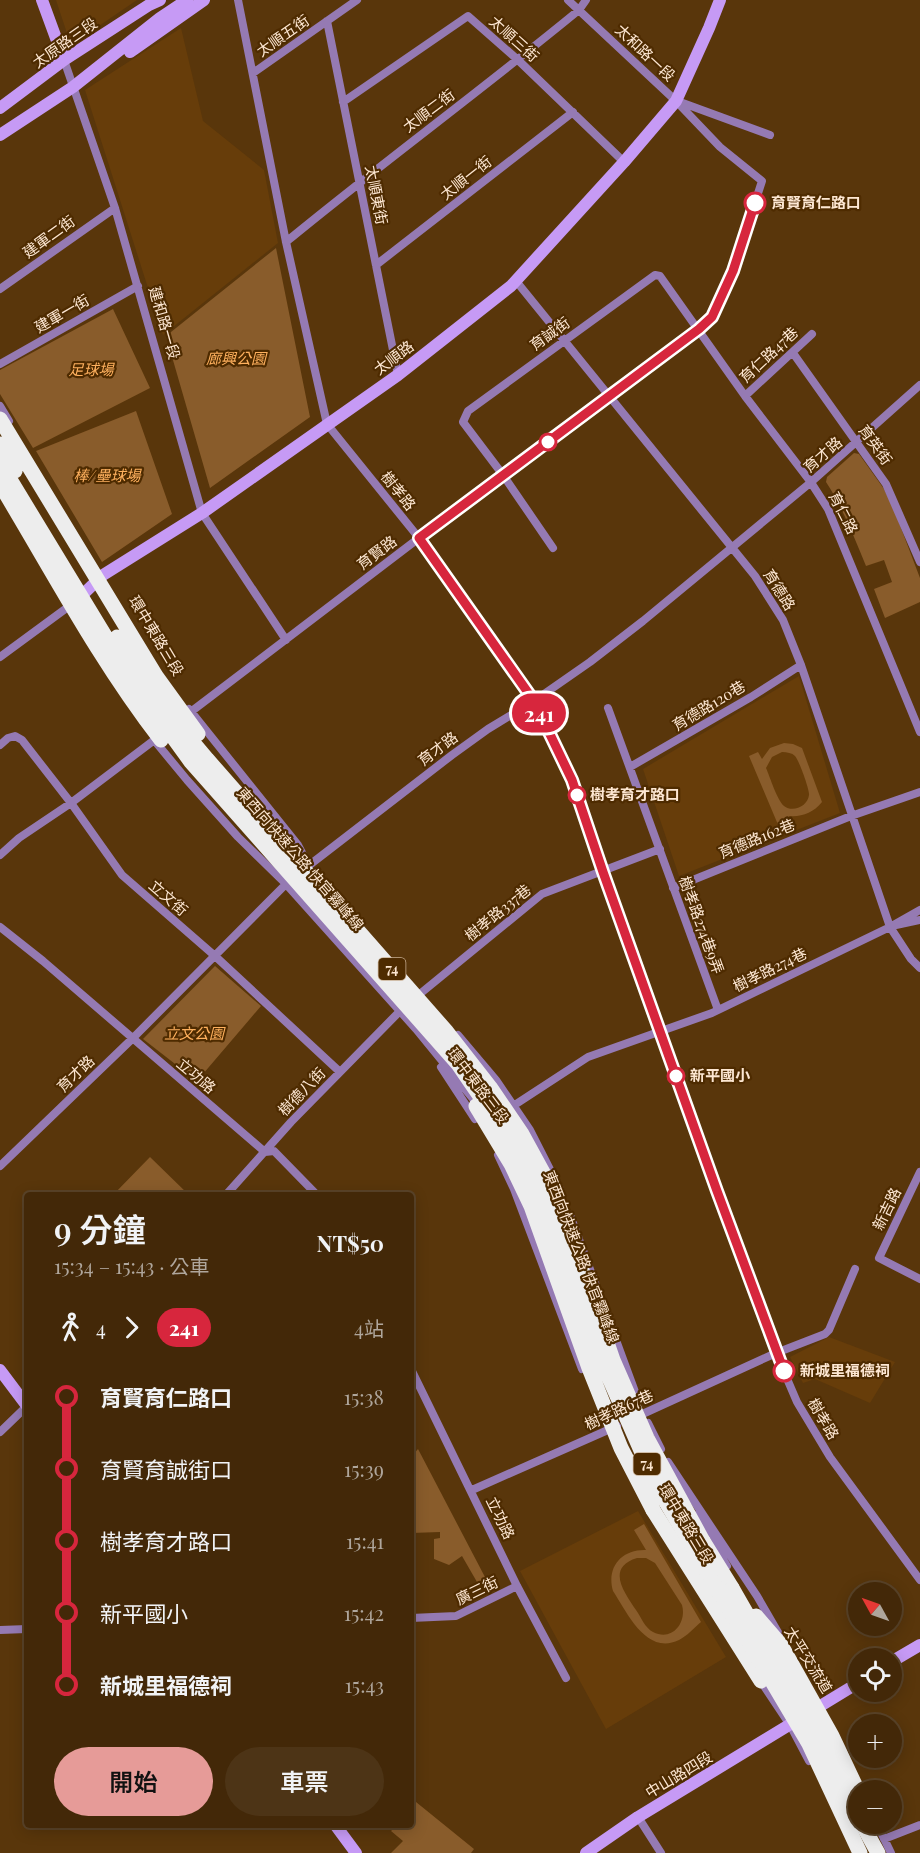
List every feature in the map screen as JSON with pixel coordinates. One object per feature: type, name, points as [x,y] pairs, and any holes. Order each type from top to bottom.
[{"type":"highway","points":[[0,418],[156,676],[252,821]]},
{"type":"highway","name":"東西向快速公路 快官霧峰線","points":[[0,444],[144,680],[207,759],[252,821],[458,1064],[522,1161],[544,1204],[603,1364],[657,1487],[809,1744],[860,1853]]},
{"type":"highway","name":"東西向快速公路 快官霧峰線","points":[[0,463],[132,682],[191,762],[252,821],[447,1032],[522,1134],[557,1198],[613,1360],[647,1438],[703,1541],[815,1733],[848,1797]]},
{"type":"highway","points":[[0,484],[102,656],[162,741],[201,788],[252,821]]},
{"type":"highway","name":"74","points":[[458,1064],[477,1107],[511,1164],[531,1206],[589,1368],[621,1448],[653,1510],[761,1681]]},
{"type":"highway","name":"太平交流道","points":[[732,1588],[781,1645],[854,1780]]},
{"type":"highway","points":[[870,1834],[883,1850]]},
{"type":"highway","points":[[878,1834],[883,1850]]},
{"type":"street","name":"建和路一段","points":[[42,0],[115,207],[202,513],[286,640]]},
{"type":"street","points":[[73,87],[160,18],[187,0]]},
{"type":"street","points":[[0,135],[108,67],[204,0]]},
{"type":"street","name":"樹孝路","points":[[238,0],[286,242],[327,424],[419,538],[534,701],[572,780],[776,1353],[797,1402],[830,1457],[920,1580]]},
{"type":"street","name":"太順五街","points":[[253,73],[357,0]]},
{"type":"street","name":"太和路一段","points":[[568,0],[676,101],[720,147],[762,181]]},
{"type":"street","name":"太順二街","points":[[286,242],[360,181],[518,60],[579,10],[586,0]]},
{"type":"street","name":"太順路","points":[[0,657],[71,605],[98,580],[202,513],[398,375],[516,281],[676,101],[720,0]]},
{"type":"street","name":"太原路三段","points":[[0,108],[64,60],[154,2]]},
{"type":"street","name":"太順三街","points":[[343,102],[468,16],[518,60],[624,162]]},
{"type":"street","name":"太順東街","points":[[327,21],[398,375]]},
{"type":"street","name":"太和路一段","points":[[676,101],[770,135]]},
{"type":"street","name":"太順一街","points":[[376,265],[573,112]]},
{"type":"street","name":"育賢路","points":[[0,855],[19,838],[155,741],[191,711],[419,538],[699,329],[712,317],[733,271],[762,181]]},
{"type":"street","name":"建軍二街","points":[[0,290],[115,207]]},
{"type":"street","name":"育誠街","points":[[503,475],[463,422],[468,411],[655,275],[660,276],[699,329]]},
{"type":"street","name":"育德路","points":[[516,281],[733,548],[755,576],[783,620],[801,665],[890,927],[911,959],[920,968]]},
{"type":"street","name":"建軍一街","points":[[0,364],[138,286]]},
{"type":"street","name":"育仁路","points":[[699,329],[828,509],[920,732]]},
{"type":"street","name":"育仁路47巷","points":[[745,396],[812,334]]},
{"type":"street","name":"育英街","points":[[793,353],[886,484],[920,562]]},
{"type":"street","name":"育才路","points":[[0,1166],[132,1039],[286,884],[452,755],[488,729],[534,701],[634,628],[810,483],[920,385]]},
{"type":"street","name":"環中東路三段","points":[[0,406],[98,580],[149,679],[210,758],[309,866],[496,1080],[543,1154],[563,1196],[643,1414],[668,1462],[781,1657],[848,1795]]},
{"type":"street","name":"環中東路三段","points":[[0,428],[165,680],[298,844],[309,866]]},
{"type":"street","name":"環中東路三段","points":[[0,474],[71,605],[123,694],[155,741],[238,837],[286,884],[416,1029],[485,1115],[516,1166],[534,1206],[594,1366],[645,1484],[725,1614],[761,1681],[790,1725],[854,1853]]},
{"type":"street","points":[[503,475],[554,548]]},
{"type":"street","name":"環中東路三段","points":[[0,494],[71,605],[162,734],[256,844],[286,884]]},
{"type":"street","name":"育德路120巷","points":[[630,767],[751,697],[801,665]]},
{"type":"street","name":"樹孝路274巷9弄","points":[[608,708],[718,1010]]},
{"type":"street","name":"立文街","points":[[0,745],[8,738],[15,736],[22,740],[71,803],[122,875],[215,956],[340,1072]]},
{"type":"street","name":"育德路162巷","points":[[673,888],[851,816],[920,792]]},
{"type":"street","name":"樹孝路337巷","points":[[421,993],[542,894],[660,849]]},
{"type":"street","points":[[890,927],[920,910]]},
{"type":"street","points":[[890,927],[920,920]]},
{"type":"street","name":"立功路","points":[[0,927],[43,961],[265,1152],[274,1151],[314,1192]]},
{"type":"street","name":"樹孝路274巷","points":[[513,1106],[588,1057],[718,1010],[890,927]]},
{"type":"street","name":"樹德八街","points":[[229,1192],[291,1122],[400,1011]]},
{"type":"street","name":"環中東路三段","points":[[416,1029],[494,1147],[514,1189],[583,1372],[635,1488],[713,1619],[761,1681]]},
{"type":"street","name":"新吉路","points":[[920,1172],[879,1258],[920,1279]]},
{"type":"street","points":[[776,1353],[825,1334],[829,1330],[855,1269]]},
{"type":"street","name":"樹孝路67巷","points":[[472,1490],[776,1353]]},
{"type":"street","points":[[0,1370],[24,1402]]},
{"type":"street","name":"立功路","points":[[414,1375],[566,1678]]},
{"type":"street","points":[[0,1432],[24,1409]]},
{"type":"street","name":"環中東路三段","points":[[668,1462],[757,1596],[821,1707],[855,1780]]},
{"type":"street","name":"廣三街","points":[[414,1618],[456,1616],[518,1586]]},
{"type":"street","points":[[0,1630],[24,1629]]},
{"type":"street","points":[[902,1656],[920,1645]]},
{"type":"street","name":"中山路四段","points":[[586,1853],[638,1817],[848,1689]]},
{"type":"street","points":[[638,1817],[661,1853]]},
{"type":"street","points":[[883,1850],[920,1825]]},
{"type":"street","points":[[337,1828],[356,1853]]},
{"type":"shaded area","points":[[56,0],[137,0],[71,45]]},
{"type":"shaded area","points":[[181,28],[203,121],[264,170],[278,243],[163,335],[85,90]]},
{"type":"shaded area","points":[[799,676],[840,813],[679,876],[643,769]]},
{"type":"shaded area","points":[[829,1337],[895,1362],[870,1403],[815,1379],[803,1383],[790,1357]]},
{"type":"shaded area","points":[[638,1511],[726,1657],[606,1729],[520,1571]]},
{"type":"green space","name":"廊興公園","points":[[276,248],[310,417],[210,488],[166,336]]},
{"type":"green space","name":"足球場","points":[[113,309],[150,388],[33,448],[0,394],[0,370]]},
{"type":"green space","name":"棒/壘球場","points":[[136,411],[172,514],[102,562],[36,451]]},
{"type":"green space","points":[[854,453],[859,454],[884,489],[920,578],[920,602],[885,618],[874,589],[892,582],[884,560],[866,566],[843,512],[826,482],[827,477]]},
{"type":"green space","points":[[784,743],[802,748],[822,802],[807,813],[789,816],[790,823],[779,827],[749,756],[758,752],[762,759],[770,748]],"holes":[[[782,752],[795,756],[804,776],[809,795],[800,807],[792,809],[781,803],[766,768],[772,757]]]},
{"type":"green space","name":"立文公園","points":[[215,966],[261,1006],[197,1081],[143,1039]]},
{"type":"green space","points":[[150,1157],[186,1192],[116,1192]]},
{"type":"green space","points":[[418,1449],[486,1579],[477,1582],[462,1556],[449,1565],[434,1559],[434,1539],[440,1538],[440,1532],[414,1533],[414,1454]]},
{"type":"green space","points":[[644,1524],[701,1622],[679,1640],[667,1643],[657,1642],[647,1637],[631,1620],[613,1591],[612,1574],[618,1561],[623,1556],[637,1550],[646,1550],[634,1530]],"holes":[[[637,1558],[646,1558],[655,1563],[682,1605],[680,1624],[672,1633],[666,1635],[653,1632],[648,1628],[620,1581],[622,1568],[627,1562]]]},
{"type":"green space","points":[[416,1802],[474,1849],[471,1853],[391,1853],[403,1841],[391,1831],[394,1828],[414,1828],[414,1804]]},
{"type":"bus line","name":"241","points":[[755,203],[733,271],[712,317],[419,538],[534,701],[572,780],[717,1191],[784,1371]]},
{"type":"place","name":"育賢育仁路口","points":[[755,203]]},
{"type":"place","name":"樹孝育才路口","points":[[577,795]]},
{"type":"place","name":"新平國小","points":[[676,1076]]},
{"type":"place","name":"新城里福德祠","points":[[784,1371]]}]
